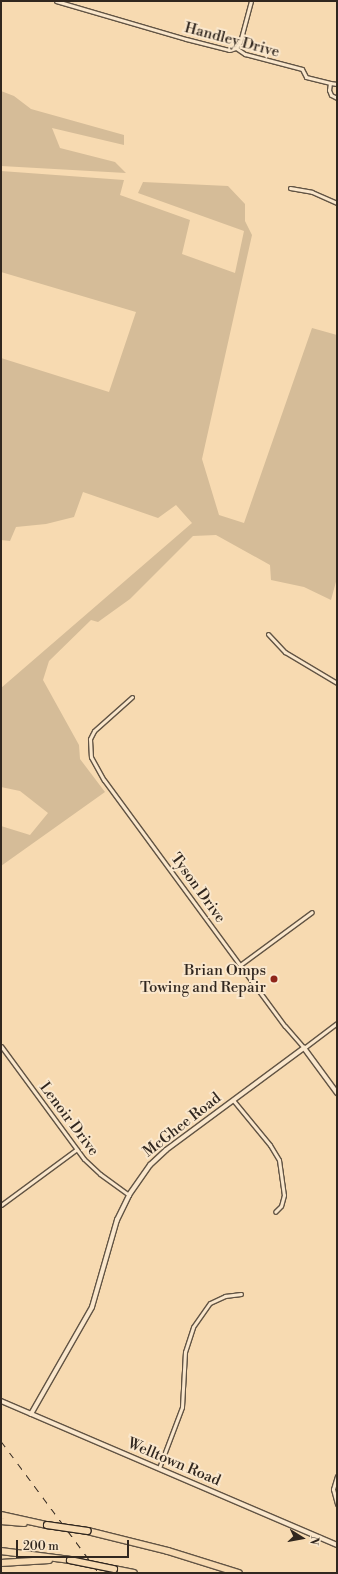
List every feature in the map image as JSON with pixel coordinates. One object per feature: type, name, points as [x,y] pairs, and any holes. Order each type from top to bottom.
[{"type":"highway","points":[[1,1515],[46,1525]]},
{"type":"highway","points":[[1,1521],[88,1531],[168,1551],[240,1573]]},
{"type":"highway","points":[[1,1551],[70,1560],[134,1573]]},
{"type":"highway","points":[[1,1563],[70,1560]]},
{"type":"street","name":"Handley Drive","points":[[56,1],[186,39],[229,50],[236,48],[245,54],[302,69],[306,78],[330,83]]},
{"type":"street","points":[[236,48],[240,42],[251,1]]},
{"type":"street","points":[[337,84],[330,83],[330,93],[337,98]]},
{"type":"street","points":[[290,188],[312,192],[337,203]]},
{"type":"street","points":[[268,634],[285,652],[337,683]]},
{"type":"street","name":"Tyson Drive","points":[[132,697],[94,731],[89,744],[91,757],[104,780],[240,965],[337,1093]]},
{"type":"street","points":[[240,965],[312,912]]},
{"type":"street","name":"McGhee Road","points":[[31,1414],[92,1307],[103,1272],[109,1244],[129,1195],[158,1157],[337,1024]]},
{"type":"street","name":"Lenoir Drive","points":[[1,1046],[77,1149],[100,1174],[129,1195]]},
{"type":"street","points":[[233,1100],[270,1145],[279,1160],[284,1195],[281,1206],[275,1212]]},
{"type":"street","points":[[1,1205],[77,1149]]},
{"type":"street","points":[[158,1468],[182,1407],[185,1352],[192,1327],[210,1303],[225,1296],[240,1294]]},
{"type":"street","name":"Welltown Road","points":[[1,1401],[337,1545]]},
{"type":"street","points":[[337,1476],[333,1490],[337,1504]]},
{"type":"shaded area","points":[[1,91],[14,96],[31,109],[124,135],[124,145],[52,128],[60,148],[115,162],[126,173],[1,166]]},
{"type":"shaded area","points":[[1,171],[124,180],[120,195],[190,220],[182,254],[235,273],[244,231],[138,193],[143,182],[228,186],[245,204],[245,221],[252,235],[202,459],[219,515],[244,523],[312,328],[337,335],[337,578],[331,600],[304,587],[271,580],[270,565],[216,535],[193,536],[130,599],[98,622],[91,620],[49,661],[43,680],[79,745],[80,759],[105,792],[1,866],[1,826],[30,835],[48,813],[20,791],[1,787],[1,688],[192,523],[176,505],[158,518],[83,492],[74,517],[46,524],[16,527],[10,541],[1,540],[1,358],[109,392],[136,312],[1,272]]},
{"type":"railway","points":[[1,1441],[99,1573]]},
{"type":"place","name":"Brian Omps Towing and Repair","points":[[274,979]]}]
